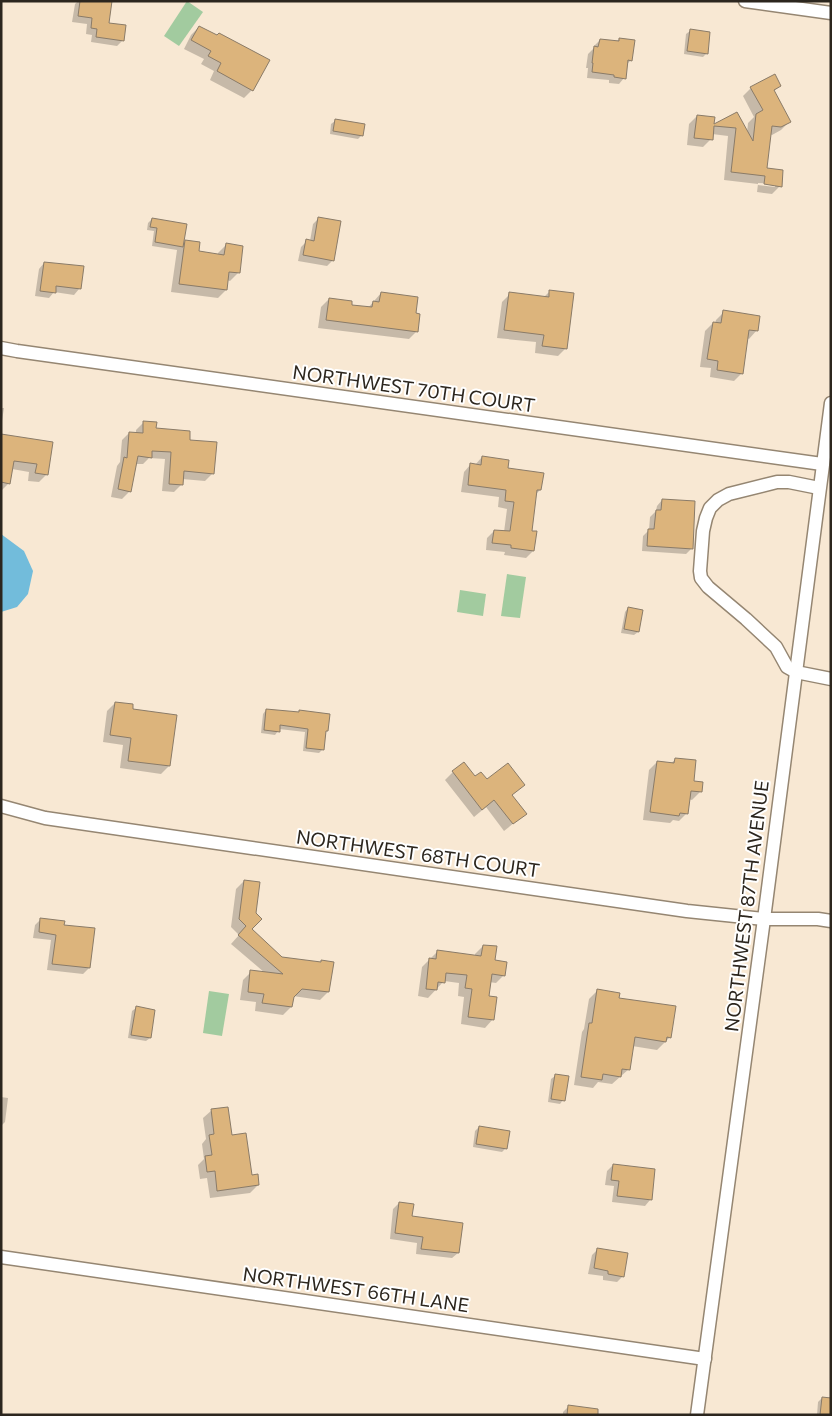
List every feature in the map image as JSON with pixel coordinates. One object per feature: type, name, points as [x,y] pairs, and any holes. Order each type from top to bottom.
[{"type":"street","points":[[745,1],[831,13]]},
{"type":"street","name":"NORTHWEST 70TH COURT","points":[[1,348],[822,464]]},
{"type":"street","name":"NORTHWEST 87TH AVENUE","points":[[697,1415],[831,403]]},
{"type":"street","points":[[819,488],[790,482],[777,482],[730,494],[718,500],[710,508],[706,518],[703,532],[701,578],[708,587],[776,647],[787,667],[796,672],[831,679]]},
{"type":"street","name":"NORTHWEST 68TH COURT","points":[[1,806],[51,819],[687,911],[764,918],[831,921]]},
{"type":"street","name":"NORTHWEST 66TH LANE","points":[[1,1257],[705,1359]]},
{"type":"green space","points":[[187,1],[203,12],[179,46],[164,36]]},
{"type":"green space","points":[[507,574],[526,577],[520,618],[501,616]]},
{"type":"green space","points":[[460,590],[486,594],[483,616],[457,612]]},
{"type":"green space","points":[[209,991],[229,994],[222,1036],[203,1033]]},
{"type":"water","points":[[1,534],[24,551],[33,571],[28,594],[17,607],[1,612]]},
{"type":"building","points":[[80,1],[112,1],[109,23],[126,25],[124,41],[96,37],[97,29],[91,28],[92,18],[78,16]]},
{"type":"building","points":[[199,26],[217,35],[219,33],[270,60],[253,91],[217,71],[221,63],[208,56],[211,51],[191,40]]},
{"type":"building","points":[[690,29],[710,32],[708,54],[687,51]]},
{"type":"building","points":[[619,38],[635,40],[632,61],[628,60],[626,79],[592,72],[594,46],[598,47],[600,39],[619,41]]},
{"type":"building","points":[[775,74],[781,86],[774,90],[791,122],[781,127],[772,126],[767,168],[783,170],[782,187],[764,184],[765,176],[731,172],[736,128],[714,126],[713,140],[694,138],[697,115],[715,117],[714,124],[737,112],[753,141],[756,114],[763,110],[750,87]]},
{"type":"building","points":[[335,119],[365,124],[363,136],[333,131]]},
{"type":"building","points":[[318,217],[341,221],[334,261],[303,255],[306,239],[314,241]]},
{"type":"building","points":[[152,218],[187,224],[183,247],[155,242],[157,228],[150,227]]},
{"type":"building","points":[[185,240],[200,242],[199,251],[224,255],[226,243],[243,246],[240,273],[229,272],[227,290],[179,284]]},
{"type":"building","points":[[44,262],[84,266],[81,289],[56,286],[56,293],[40,291]]},
{"type":"building","points":[[549,290],[574,293],[567,349],[542,346],[544,335],[504,330],[509,292],[549,297]]},
{"type":"building","points":[[381,292],[418,297],[416,313],[420,314],[418,332],[326,320],[329,298],[352,301],[352,305],[372,307],[373,301],[379,302]]},
{"type":"building","points":[[723,310],[760,316],[758,331],[749,330],[743,374],[717,370],[718,361],[707,359],[713,322],[721,323]]},
{"type":"building","points":[[143,421],[157,422],[156,428],[190,431],[190,440],[217,442],[214,474],[184,471],[183,485],[169,484],[171,452],[152,451],[152,458],[138,456],[131,492],[118,489],[124,457],[127,458],[129,432],[143,433]]},
{"type":"building","points":[[1,434],[53,442],[48,475],[35,473],[37,464],[14,461],[10,484],[1,482]]},
{"type":"building","points":[[482,456],[509,460],[508,468],[544,473],[541,490],[537,490],[532,531],[537,531],[534,551],[511,548],[511,545],[492,543],[494,530],[510,531],[514,502],[505,501],[506,490],[468,485],[470,463],[481,465]]},
{"type":"building","points":[[662,499],[695,501],[693,549],[647,546],[648,529],[654,529],[656,510],[661,510]]},
{"type":"building","points":[[628,607],[643,610],[639,632],[624,629]]},
{"type":"building","points":[[115,702],[133,704],[133,709],[177,715],[170,766],[128,761],[131,738],[110,735]]},
{"type":"building","points":[[266,709],[299,712],[299,710],[330,714],[324,750],[306,748],[308,729],[280,725],[280,732],[264,730]]},
{"type":"building","points":[[675,758],[696,760],[694,781],[703,782],[702,792],[691,791],[688,814],[680,813],[679,816],[650,812],[657,761],[674,763]]},
{"type":"building","points":[[464,762],[475,776],[481,772],[487,779],[508,763],[525,785],[512,795],[527,814],[513,824],[494,800],[482,810],[452,771]]},
{"type":"building","points":[[244,880],[260,882],[256,913],[262,919],[252,929],[282,957],[334,962],[329,992],[302,989],[294,997],[292,1007],[262,1003],[264,994],[248,992],[250,970],[283,974],[238,935],[246,926],[239,919]]},
{"type":"building","points":[[40,918],[65,921],[64,925],[95,928],[90,968],[52,964],[56,935],[39,932]]},
{"type":"building","points":[[483,945],[497,946],[495,960],[507,962],[505,976],[492,974],[489,996],[497,997],[494,1020],[468,1017],[472,989],[465,988],[467,975],[446,973],[445,983],[438,982],[437,990],[426,989],[429,958],[436,959],[437,950],[481,956]]},
{"type":"building","points":[[597,989],[620,993],[619,998],[676,1006],[671,1038],[667,1037],[666,1042],[635,1037],[630,1070],[622,1069],[621,1077],[603,1074],[602,1080],[581,1077],[589,1023],[592,1023]]},
{"type":"building","points":[[136,1006],[155,1010],[151,1038],[131,1035]]},
{"type":"building","points":[[555,1074],[569,1076],[565,1101],[551,1099]]},
{"type":"building","points":[[228,1107],[232,1135],[246,1133],[252,1175],[258,1174],[259,1185],[217,1191],[215,1171],[207,1172],[205,1156],[212,1155],[209,1135],[214,1134],[211,1109]]},
{"type":"building","points":[[479,1126],[510,1131],[507,1149],[476,1144]]},
{"type":"building","points":[[613,1164],[655,1169],[652,1200],[617,1196],[619,1181],[611,1180]]},
{"type":"building","points":[[399,1202],[414,1204],[412,1216],[463,1223],[459,1253],[421,1249],[423,1237],[395,1233]]},
{"type":"building","points":[[597,1248],[628,1253],[624,1277],[608,1274],[608,1271],[594,1268]]},
{"type":"building","points":[[822,1397],[831,1398],[831,1415],[820,1415]]},
{"type":"building","points":[[568,1405],[598,1409],[598,1415],[567,1415]]}]
